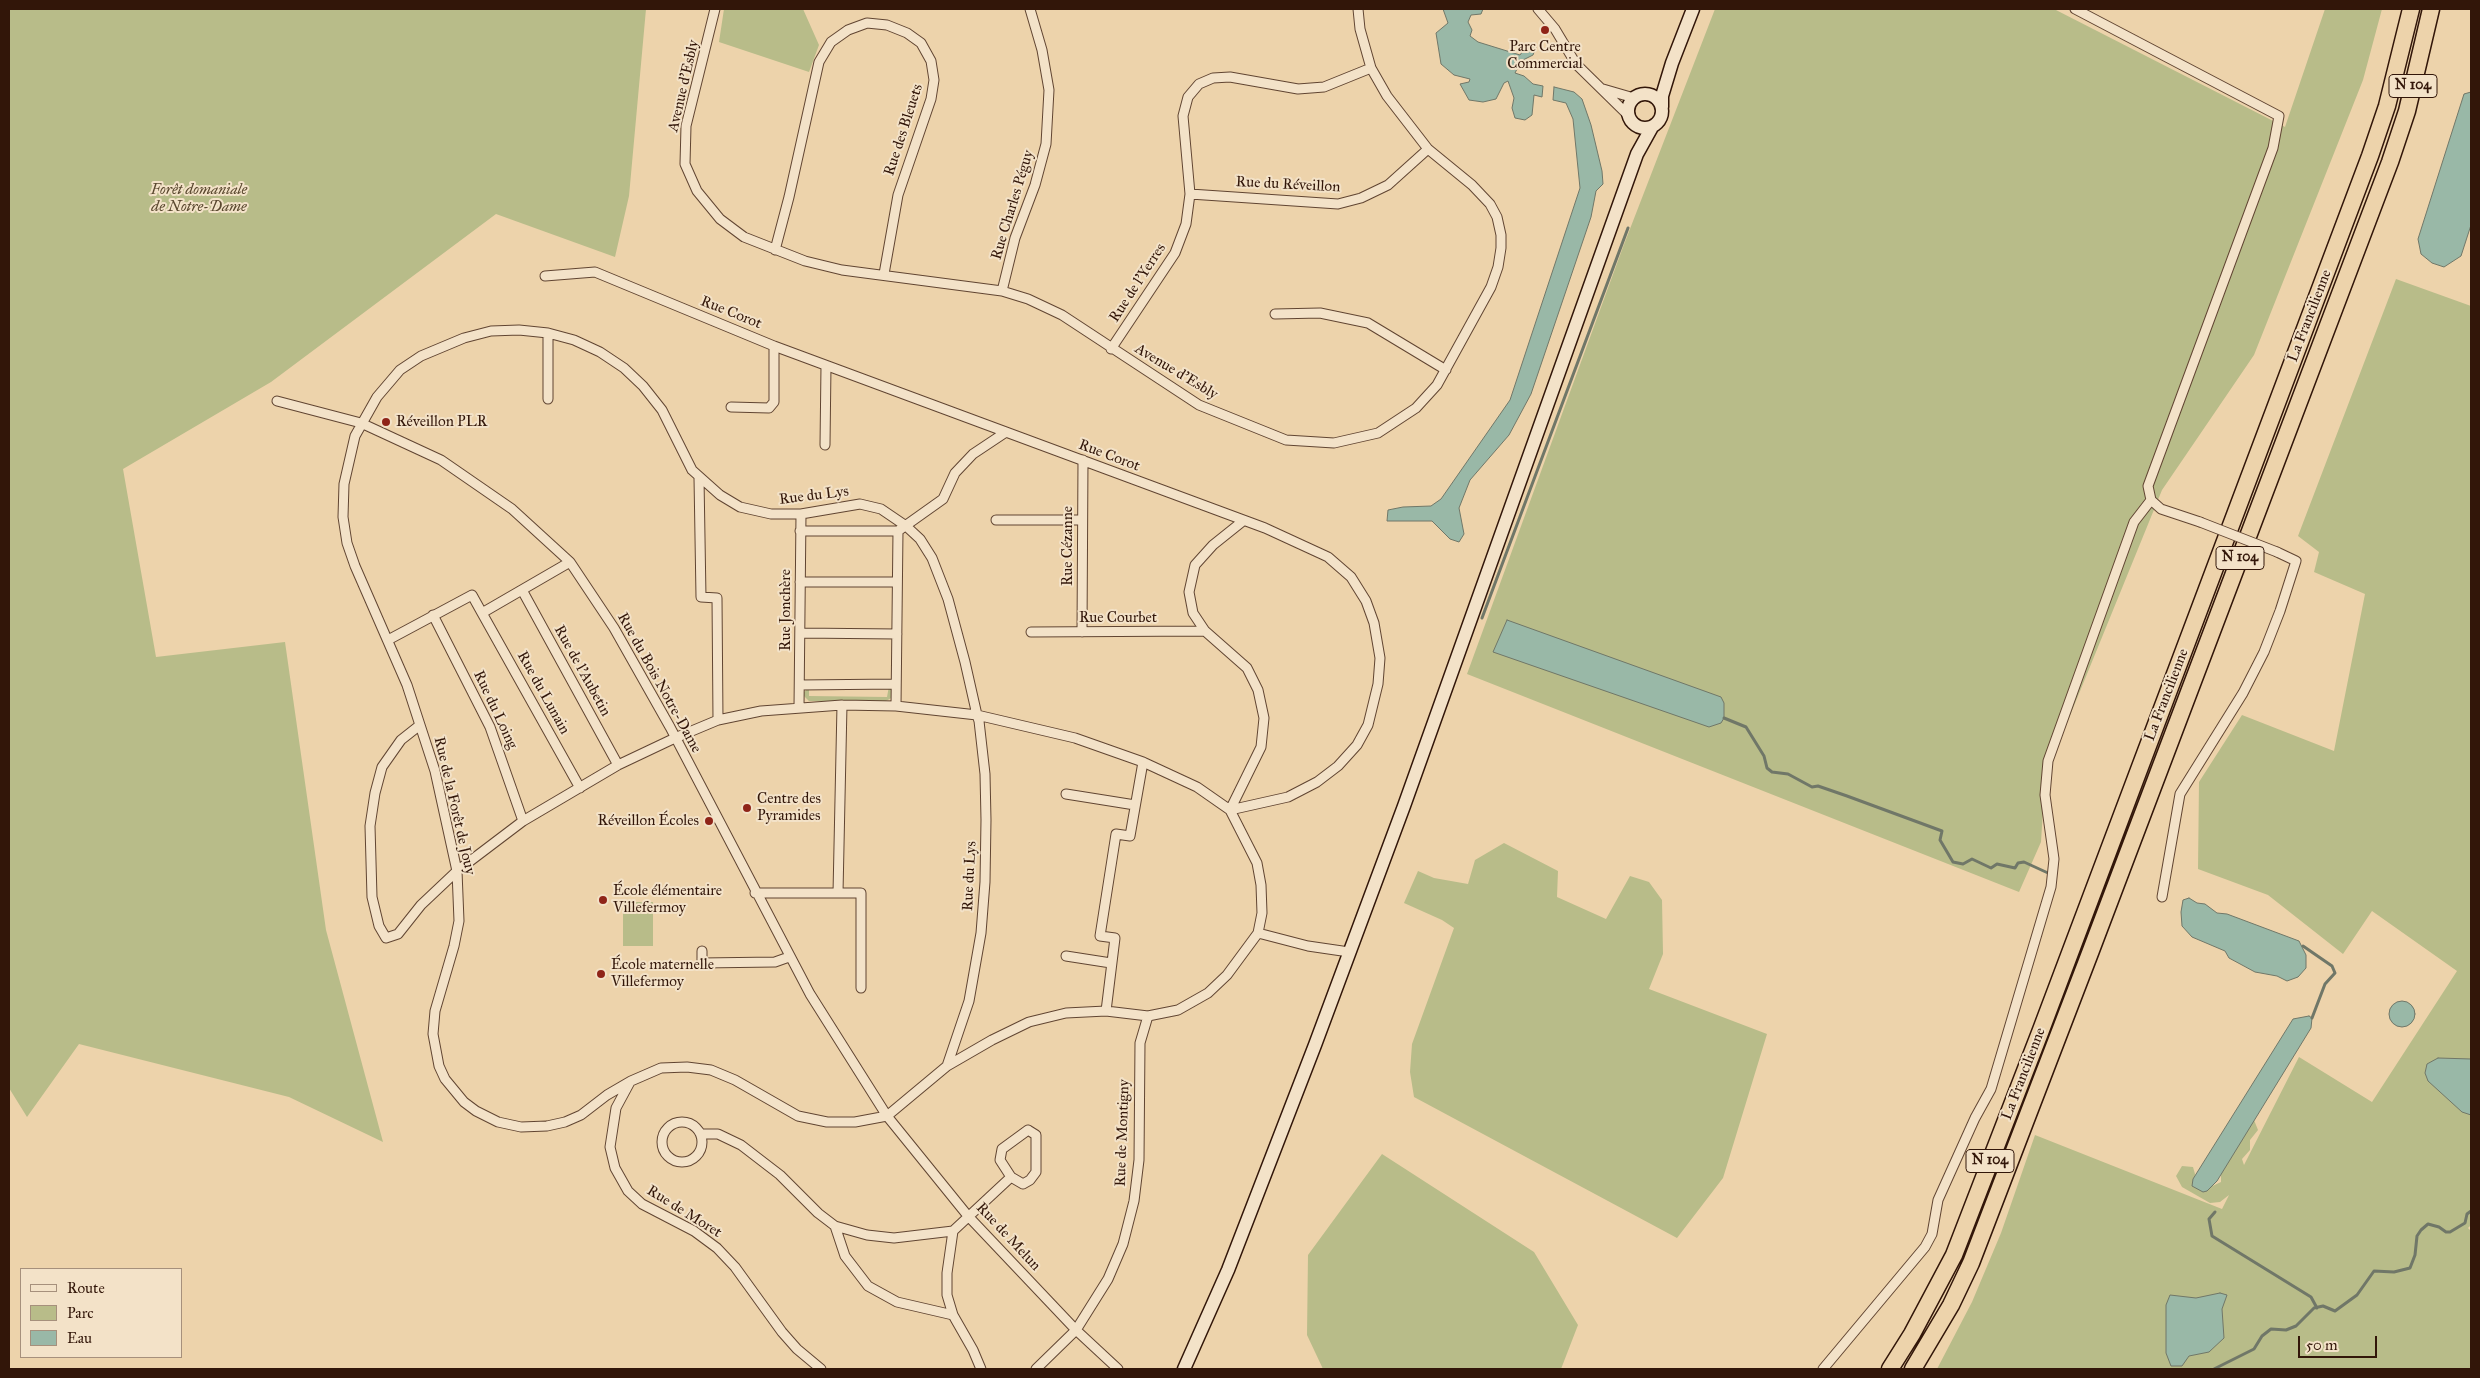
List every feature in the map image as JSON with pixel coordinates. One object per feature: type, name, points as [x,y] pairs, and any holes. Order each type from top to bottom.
[{"type":"highway","name":"La Francilienne","points":[[1890,1369],[1912,1334],[1954,1255],[2041,1030],[2370,156],[2387,106],[2411,9]]},
{"type":"highway","name":"La Francilienne","points":[[1913,1369],[1933,1337],[1971,1264],[2090,953],[2390,162],[2407,112],[2431,9]]},
{"type":"street","name":"Avenue d'Esbly","points":[[714,9],[686,126],[685,164],[697,191],[720,219],[744,237],[805,261],[842,270],[1002,291],[1028,299],[1062,315],[1111,349],[1199,405],[1286,440],[1334,443],[1378,433],[1416,408],[1437,385],[1491,287],[1498,267],[1501,235],[1497,216],[1490,204],[1472,185],[1428,149],[1392,104],[1371,68],[1360,29],[1358,9]]},
{"type":"street","name":"Rue Charles Péguy","points":[[1002,291],[1014,238],[1035,185],[1046,144],[1049,90],[1042,50],[1030,9]]},
{"type":"street","points":[[1538,9],[1555,29],[1576,64],[1631,120],[1643,128],[1652,126]]},
{"type":"street","points":[[1182,1368],[1196,1345],[1228,1270],[1424,750],[1637,154],[1652,126],[1660,119],[1662,96],[1672,63],[1693,9]]},
{"type":"street","points":[[2075,9],[2279,116],[2273,148],[2148,486],[2151,500],[2161,509],[2200,522],[2296,561],[2264,652],[2243,693],[2180,794],[2162,897]]},
{"type":"street","name":"Rue des Bleuets","points":[[775,250],[789,197],[819,62],[831,42],[848,30],[867,23],[887,25],[906,33],[921,43],[931,61],[934,80],[931,99],[898,195],[884,274]]},
{"type":"street","points":[[1637,154],[1629,106],[1662,78],[1672,63]]},
{"type":"street","name":"Rue de l'Yerres","points":[[1111,349],[1175,253],[1186,224],[1190,194],[1183,116],[1188,97],[1199,84],[1213,78],[1230,77],[1298,89],[1324,87],[1371,68]]},
{"type":"street","points":[[1601,89],[1656,97],[1662,107]]},
{"type":"street","name":"Rue du Réveillon","points":[[1190,194],[1338,204],[1361,198],[1388,185],[1428,149]]},
{"type":"street","name":"Rue Corot","points":[[545,276],[595,272],[774,346],[1295,540],[1328,557],[1351,577],[1366,601],[1372,616],[1380,658],[1378,684],[1368,725],[1357,745],[1338,766],[1317,782],[1288,797],[1230,810]]},
{"type":"street","points":[[1275,314],[1320,313],[1368,323],[1446,370]]},
{"type":"street","name":"Rue du Lys","points":[[361,423],[377,398],[400,370],[421,356],[464,338],[491,331],[518,330],[548,333],[574,340],[600,352],[624,368],[643,386],[662,410],[680,449],[699,478],[720,495],[740,507],[771,514],[801,514],[860,504],[881,509],[906,526],[920,539],[932,558],[948,599],[977,715],[985,774],[985,882],[982,924],[969,1001],[947,1066]]},
{"type":"street","points":[[548,333],[548,398]]},
{"type":"street","points":[[731,408],[769,408],[774,402],[774,346]]},
{"type":"street","points":[[825,445],[826,366]]},
{"type":"street","name":"Rue du Bois Notre-Dame","points":[[277,401],[361,423],[440,460],[512,509],[570,562],[614,628],[676,738],[755,893],[810,994],[887,1116]]},
{"type":"street","name":"Rue de la Forêt de Jouy","points":[[361,423],[355,436],[344,484],[343,517],[347,543],[355,566],[388,640],[420,725],[435,771],[458,871],[458,921],[454,946],[435,1011],[433,1034],[439,1066],[445,1079],[464,1102],[476,1111],[498,1122],[521,1127],[547,1126],[565,1122],[581,1115],[606,1095],[631,1081],[661,1068],[687,1067],[711,1070],[735,1080],[798,1116],[827,1122],[855,1122],[887,1116]]},
{"type":"street","points":[[800,531],[898,532],[944,498],[955,473],[973,454],[1006,432]]},
{"type":"street","name":"Rue Cézanne","points":[[1082,460],[1082,632]]},
{"type":"street","points":[[699,478],[702,597],[717,598],[718,720]]},
{"type":"street","points":[[1823,1369],[1925,1247],[1932,1234],[1938,1200],[1975,1118],[1991,1089],[2051,887],[2054,859],[2045,795],[2048,761],[2134,522],[2151,500]]},
{"type":"street","name":"Rue Jonchère","points":[[799,707],[801,514]]},
{"type":"street","points":[[996,520],[1082,520]]},
{"type":"street","points":[[1230,810],[1261,747],[1264,718],[1258,690],[1247,668],[1205,631],[1194,613],[1189,592],[1195,565],[1213,545],[1244,521]]},
{"type":"street","points":[[896,706],[898,532]]},
{"type":"street","points":[[482,613],[570,562]]},
{"type":"street","points":[[800,582],[897,582]]},
{"type":"street","name":"Rue de l'Aubetin","points":[[522,590],[618,765]]},
{"type":"street","name":"Rue du Lunain","points":[[434,615],[472,595],[580,788]]},
{"type":"street","points":[[388,640],[434,615]]},
{"type":"street","name":"Rue du Loing","points":[[434,615],[490,727],[523,821]]},
{"type":"street","name":"Rue Courbet","points":[[1031,632],[1205,631]]},
{"type":"street","points":[[800,633],[897,634]]},
{"type":"street","points":[[800,685],[896,684]]},
{"type":"street","points":[[420,725],[401,740],[382,767],[375,793],[370,826],[372,897],[379,926],[386,938],[398,934],[421,905],[458,871],[523,821],[618,765],[718,720],[799,707],[842,705],[896,706],[977,715],[1074,738],[1144,762],[1197,787],[1230,810],[1257,863],[1261,884],[1262,913],[1258,933],[1227,975],[1208,993],[1178,1010],[1148,1016],[1106,1012],[1066,1013],[1029,1022],[992,1040],[947,1066],[887,1116]]},
{"type":"street","points":[[838,894],[842,705]]},
{"type":"street","points":[[1106,1012],[1115,938],[1100,936],[1108,883],[1116,834],[1130,836],[1144,762]]},
{"type":"street","points":[[1066,794],[1135,805]]},
{"type":"street","points":[[755,893],[861,893],[861,988]]},
{"type":"street","points":[[1258,933],[1308,946],[1348,952]]},
{"type":"street","points":[[702,951],[702,963],[774,962],[789,957]]},
{"type":"street","points":[[1066,956],[1111,963]]},
{"type":"street","name":"Rue de Montigny","points":[[1076,1330],[1108,1279],[1124,1244],[1134,1200],[1139,1160],[1140,1043],[1148,1016]]},
{"type":"street","name":"Rue de Moret","points":[[631,1081],[616,1108],[610,1147],[615,1168],[628,1191],[642,1204],[694,1231],[717,1248],[735,1267],[782,1332],[797,1349],[821,1369]]},
{"type":"street","name":"Rue de Melun","points":[[887,1116],[968,1216],[1076,1330],[1118,1369]]},
{"type":"street","points":[[701,1134],[701,1151],[693,1160],[677,1162],[664,1151],[662,1140],[672,1125],[689,1123],[701,1134],[718,1134],[741,1145],[780,1175],[818,1213],[835,1226],[867,1235],[894,1238],[953,1231]]},
{"type":"street","points":[[1028,1130],[1036,1135],[1036,1172],[1030,1180],[1023,1184],[1011,1177],[1000,1160],[1002,1149],[1028,1130]]},
{"type":"street","points":[[981,1369],[973,1350],[953,1315],[947,1295],[947,1273],[953,1231],[1011,1177]]},
{"type":"street","points":[[835,1226],[845,1256],[868,1286],[897,1302],[953,1315]]},
{"type":"street","points":[[1036,1369],[1076,1330]]},
{"type":"green space","name":"Forêt domaniale de Notre-Dame","points":[[9,9],[646,9],[629,196],[615,257],[496,214],[271,382],[123,469],[156,657],[285,642],[326,930],[383,1142],[289,1097],[79,1044],[27,1117],[9,1088]]},
{"type":"green space","points":[[724,9],[803,9],[819,45],[809,72],[719,42]]},
{"type":"green space","points":[[1715,9],[2054,9],[2285,127],[2325,9],[2382,9],[2363,80],[2254,355],[2162,490],[2045,777],[2041,842],[2019,892],[1467,674],[1623,247]]},
{"type":"green space","points":[[2396,279],[2471,306],[2471,1225],[2468,1228],[2471,1231],[2471,1369],[1937,1369],[1972,1302],[2001,1233],[2035,1135],[2222,1209],[2229,1195],[2220,1202],[2210,1203],[2182,1187],[2176,1176],[2182,1166],[2193,1167],[2195,1174],[2194,1184],[2206,1189],[2221,1182],[2221,1161],[2254,1120],[2258,1130],[2250,1140],[2250,1150],[2242,1159],[2244,1165],[2299,1057],[2372,1102],[2457,971],[2372,911],[2343,954],[2268,895],[2198,869],[2199,782],[2242,715],[2334,751],[2365,594],[2314,572],[2319,552],[2298,536]]},
{"type":"green space","points":[[889,686],[892,687],[893,697],[886,701],[809,701],[804,696],[804,692],[809,688],[809,696],[887,697]]},
{"type":"green space","points":[[1504,843],[1558,871],[1557,897],[1606,919],[1630,876],[1649,882],[1662,900],[1663,954],[1649,989],[1767,1034],[1723,1178],[1677,1238],[1414,1097],[1410,1072],[1412,1044],[1454,928],[1442,920],[1404,903],[1418,871],[1434,878],[1468,884],[1475,860]]},
{"type":"green space","points":[[623,902],[653,902],[653,946],[623,946]]},
{"type":"green space","points":[[1382,1154],[1534,1252],[1578,1325],[1561,1369],[1323,1369],[1307,1335],[1308,1255]]},
{"type":"water","points":[[1443,9],[1483,9],[1481,14],[1471,15],[1468,22],[1472,30],[1470,36],[1478,42],[1520,55],[1528,44],[1536,47],[1533,55],[1521,61],[1515,73],[1524,76],[1533,84],[1543,86],[1542,97],[1534,95],[1532,115],[1525,120],[1515,118],[1512,108],[1514,98],[1508,81],[1504,83],[1496,99],[1483,102],[1469,100],[1460,84],[1469,82],[1470,79],[1454,75],[1441,64],[1436,33],[1448,23]]},
{"type":"water","points":[[1554,87],[1574,92],[1582,99],[1591,125],[1602,171],[1603,184],[1596,191],[1591,217],[1531,394],[1509,435],[1470,480],[1459,508],[1464,534],[1459,542],[1450,539],[1432,521],[1387,521],[1388,510],[1403,507],[1431,506],[1441,499],[1510,400],[1580,188],[1573,119],[1566,103],[1553,100]]},
{"type":"water","points":[[2471,92],[2471,225],[2461,256],[2444,267],[2432,263],[2421,254],[2418,239],[2464,94]]},
{"type":"water","points":[[1507,620],[1721,697],[1724,703],[1724,718],[1721,723],[1709,727],[1493,652]]},
{"type":"water","points":[[2189,898],[2197,903],[2205,904],[2217,913],[2227,914],[2299,941],[2306,955],[2306,968],[2298,977],[2287,981],[2277,976],[2255,972],[2229,958],[2225,951],[2192,937],[2182,926],[2181,912],[2183,900]]},
{"type":"water","points":[[2402,1001],[2411,1005],[2415,1014],[2411,1023],[2402,1027],[2393,1023],[2389,1014],[2393,1005]]},
{"type":"water","points":[[2309,1016],[2312,1018],[2311,1028],[2217,1181],[2207,1191],[2203,1192],[2192,1186],[2193,1179],[2293,1019]]},
{"type":"water","points":[[2438,1058],[2471,1059],[2471,1115],[2462,1112],[2428,1081],[2425,1073],[2427,1064]]},
{"type":"water","points":[[2220,1293],[2227,1295],[2222,1309],[2224,1338],[2209,1352],[2189,1356],[2182,1366],[2171,1366],[2166,1353],[2166,1305],[2170,1295],[2196,1298]]},
{"type":"waterway","points":[[1482,618],[1628,228]]},
{"type":"waterway","points":[[1724,718],[1746,727],[1764,756],[1767,768],[1772,772],[1788,774],[1812,787],[1818,786],[1942,831],[1940,840],[1953,862],[1963,864],[1972,859],[1991,868],[1997,864],[2015,868],[2018,863],[2024,862],[2048,873]]},
{"type":"waterway","points":[[2303,946],[2332,966],[2335,973],[2325,984],[2312,1018]]},
{"type":"waterway","points":[[2214,1369],[2254,1349],[2262,1336],[2271,1329],[2286,1330],[2296,1326],[2314,1308],[2323,1306],[2335,1311],[2357,1295],[2374,1271],[2394,1272],[2410,1268],[2415,1255],[2417,1236],[2421,1230],[2428,1224],[2450,1232],[2465,1223],[2467,1214],[2471,1211]]},
{"type":"waterway","points":[[2215,1212],[2209,1219],[2212,1236],[2311,1297],[2317,1308]]},
{"type":"place","name":"Parc Centre Commercial","points":[[1545,30]]},
{"type":"place","name":"Réveillon PLR","points":[[386,422]]},
{"type":"place","name":"Centre des Pyramides","points":[[747,808]]},
{"type":"place","name":"Réveillon Écoles","points":[[709,821]]},
{"type":"place","name":"École élémentaire Villefermoy","points":[[603,900]]},
{"type":"place","name":"École maternelle Villefermoy","points":[[601,974]]}]
